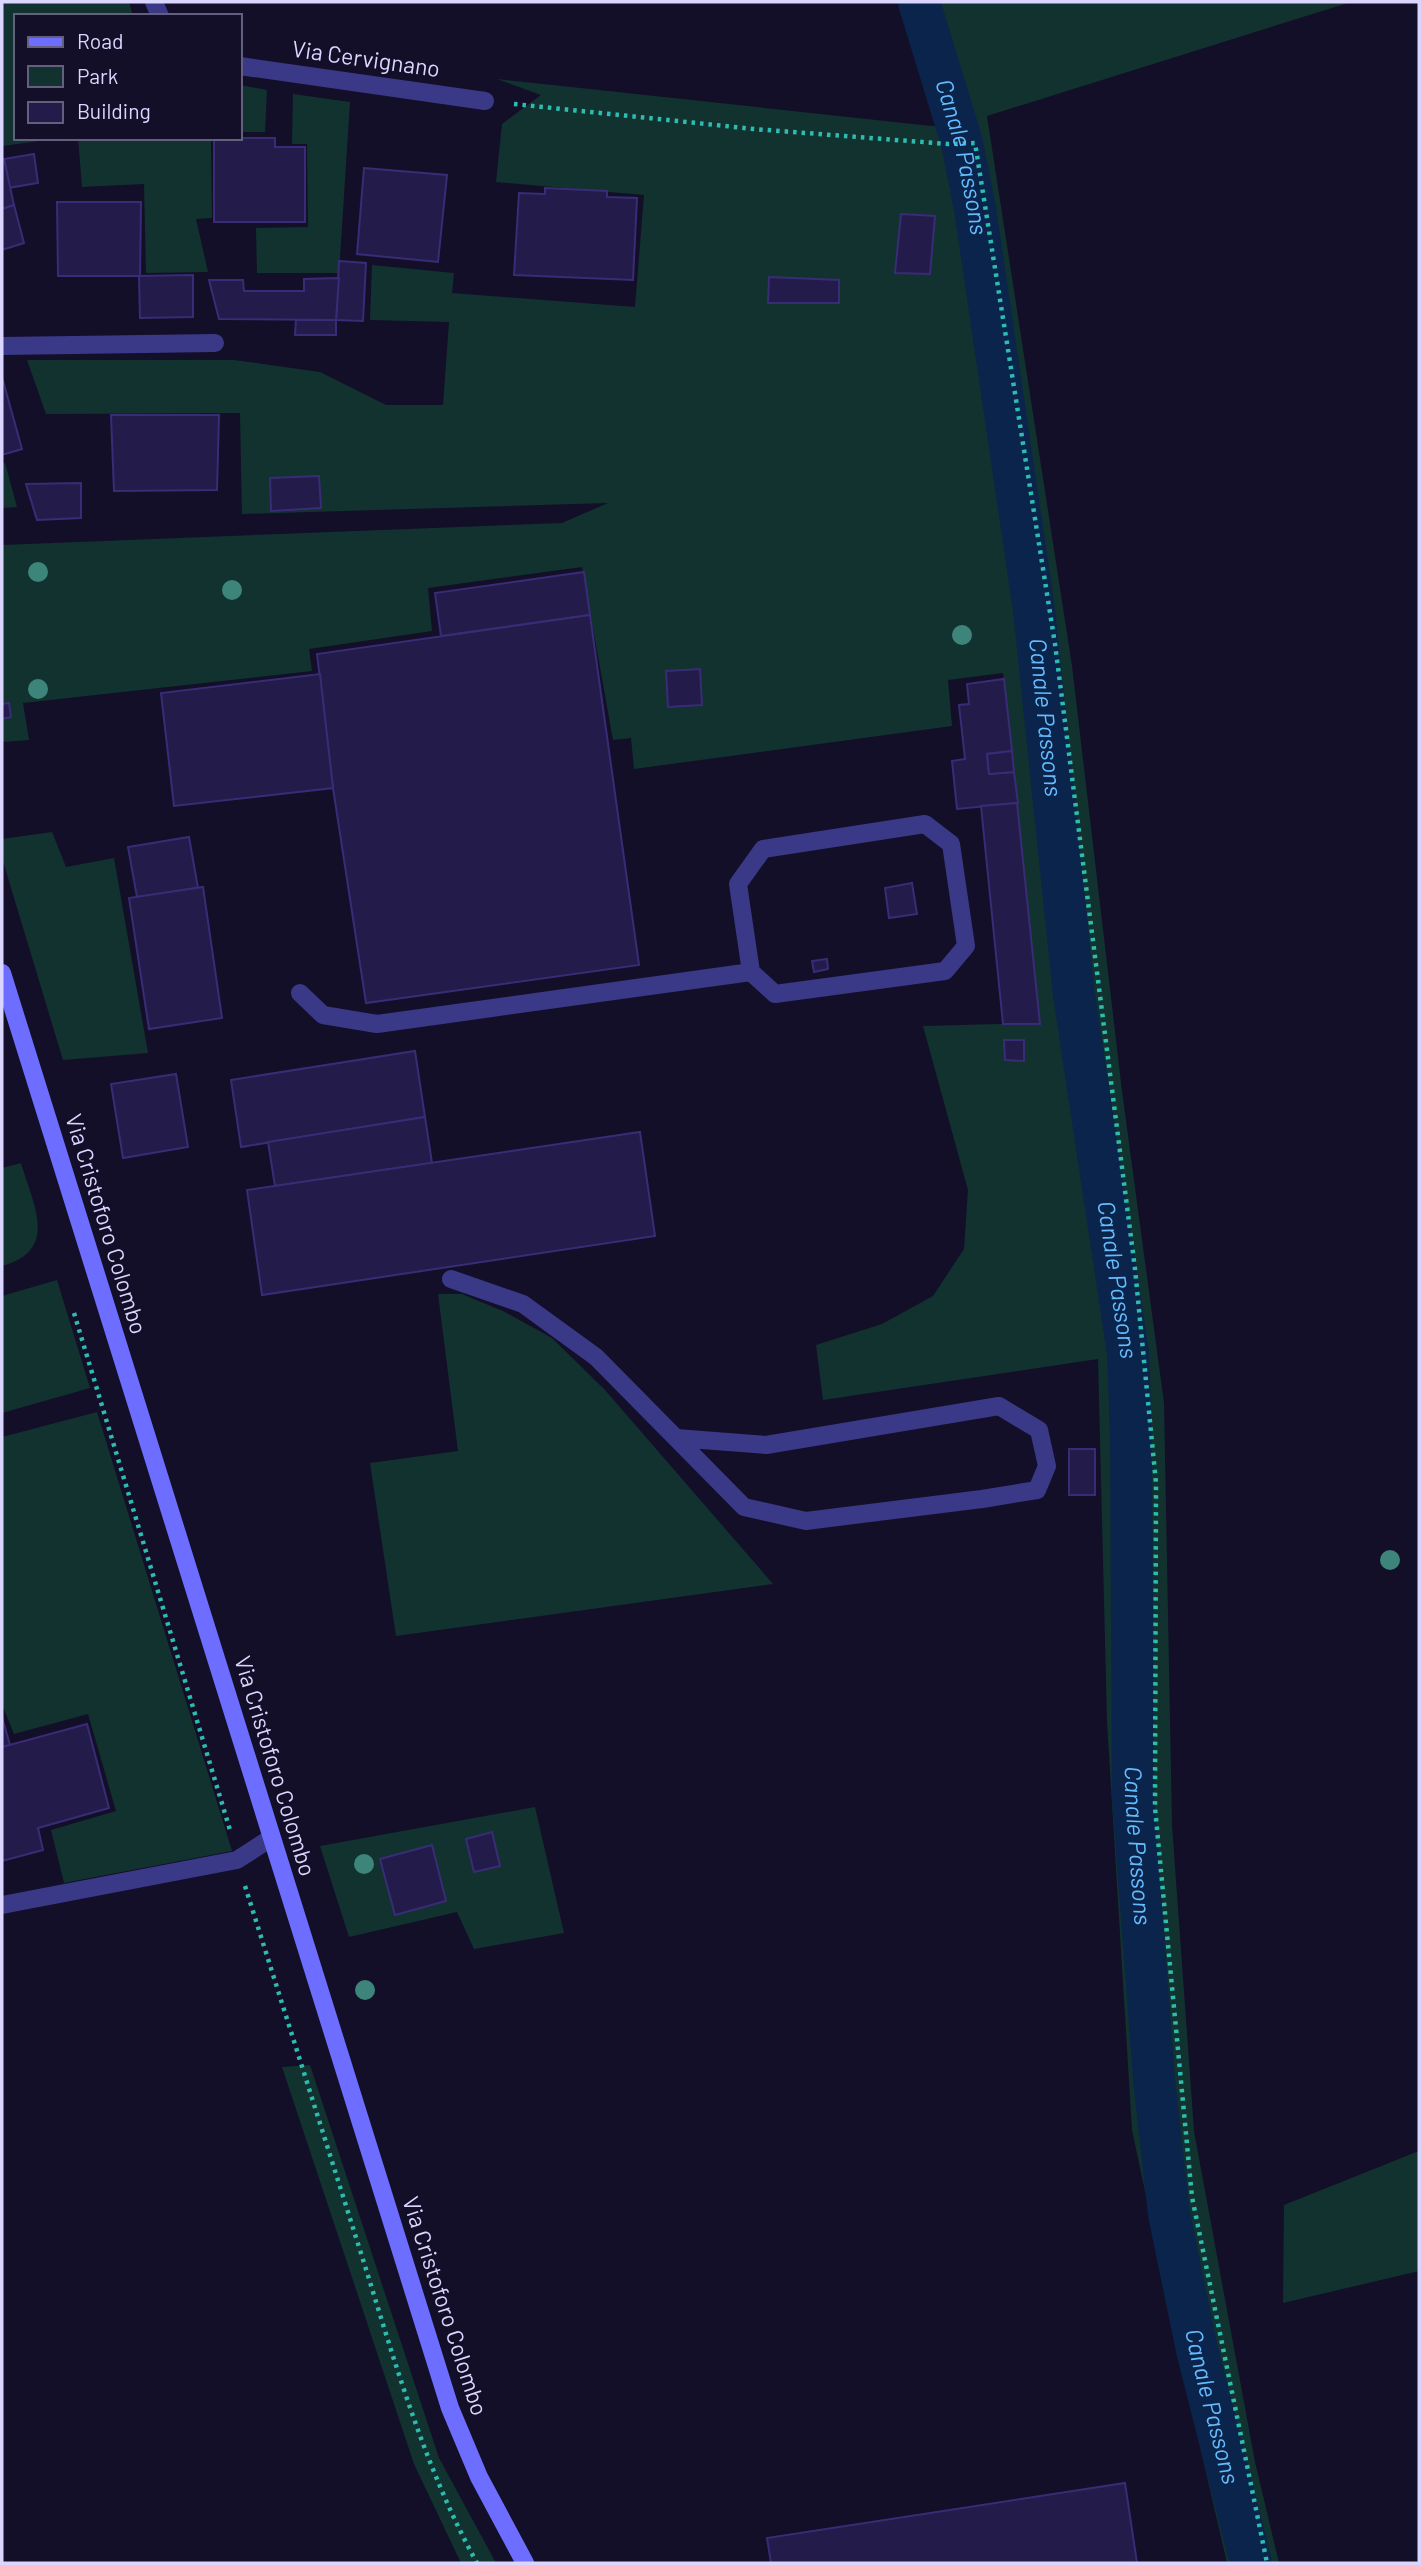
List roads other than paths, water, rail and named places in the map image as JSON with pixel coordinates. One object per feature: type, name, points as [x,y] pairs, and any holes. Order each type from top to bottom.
[{"type":"main road","name":"Via Cristoforo Colombo","points":[[2,973],[450,2408],[480,2477],[526,2563]]},
{"type":"street","name":"Via Cervignano","points":[[242,66],[485,101]]},
{"type":"street","points":[[2,346],[215,343]]},
{"type":"street","points":[[925,824],[951,844],[966,946],[945,971],[775,994],[751,972],[738,884],[763,849],[925,824]]},
{"type":"street","points":[[300,993],[323,1015],[377,1024],[751,972]]},
{"type":"street","points":[[451,1279],[523,1304],[596,1357],[744,1507],[806,1521],[982,1499],[1037,1490],[1046,1466],[1039,1430],[999,1406],[766,1445],[676,1438]]},
{"type":"street","points":[[2,1905],[237,1860],[271,1838]]},
{"type":"waterway","name":"Canale Passons","points":[[919,2],[962,143],[975,209],[1034,610],[1074,995],[1128,1353],[1133,1797],[1154,2079],[1169,2214],[1197,2350],[1251,2563]]}]
